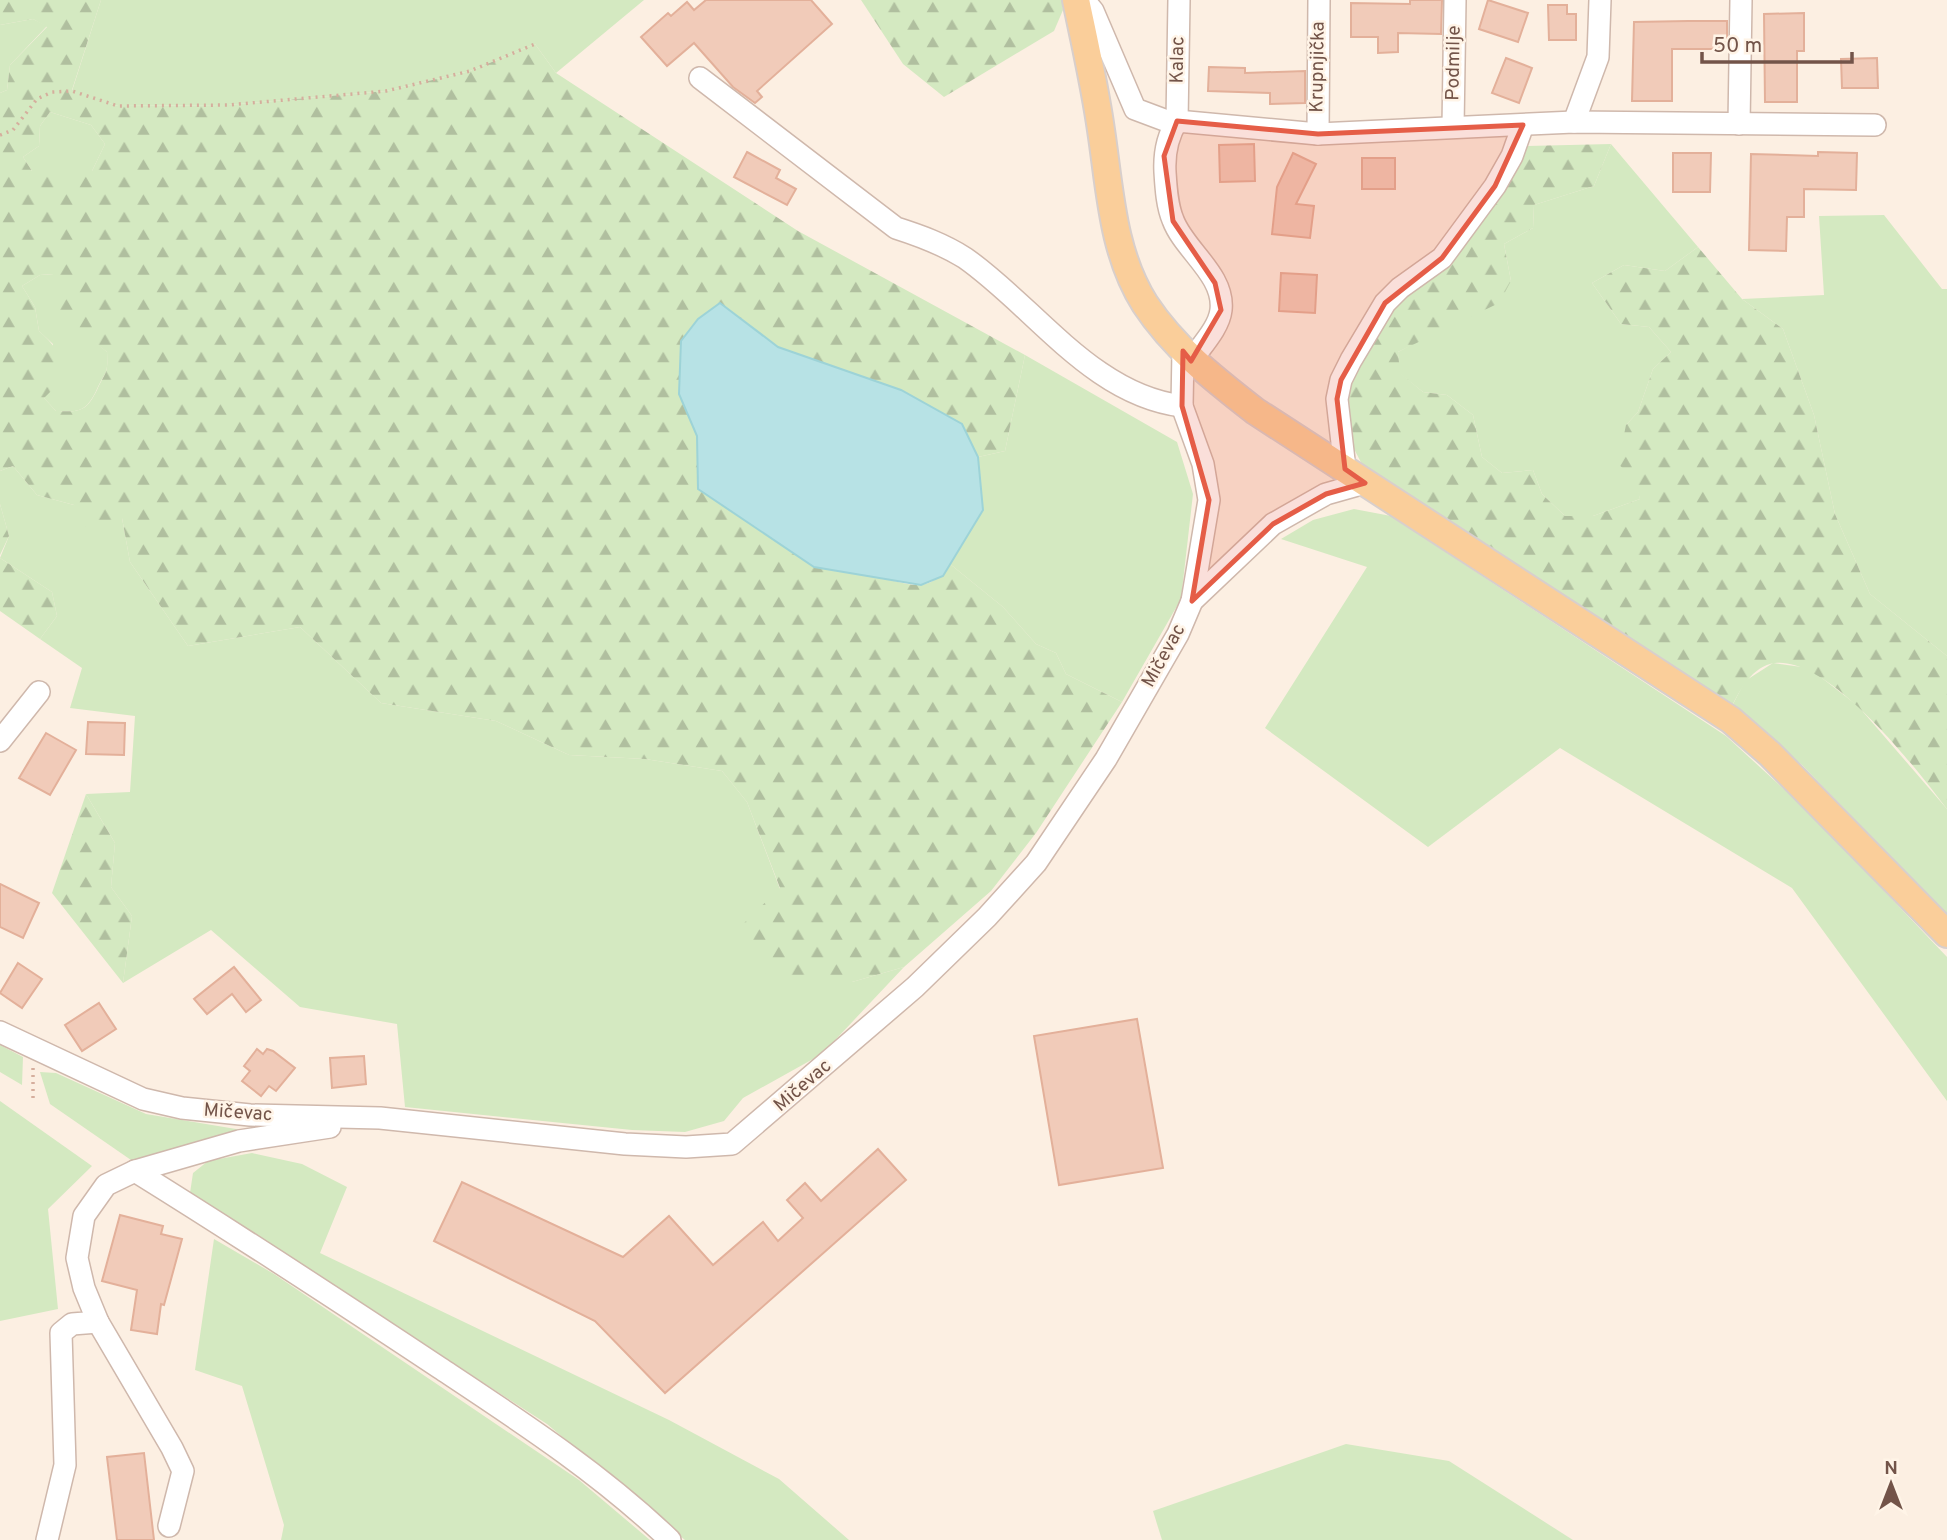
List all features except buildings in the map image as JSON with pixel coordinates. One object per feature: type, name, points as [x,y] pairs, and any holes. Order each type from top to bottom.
[{"type":"main road","points":[[1076,0],[1101,130],[1109,201],[1120,245],[1145,303],[1187,356],[1255,411],[1731,720],[1780,763],[1947,934]]},
{"type":"street","points":[[1084,0],[1093,11],[1135,109],[1176,122],[1318,134],[1574,122],[1875,125]]},
{"type":"street","name":"Kalac","points":[[1179,0],[1176,122],[1168,138],[1164,156],[1166,189],[1173,222],[1215,283],[1221,310],[1216,325],[1187,356]]},
{"type":"street","name":"Krupnjička","points":[[1318,134],[1319,0]]},
{"type":"street","name":"Podmilje","points":[[1453,127],[1455,0]]},
{"type":"street","points":[[1574,122],[1598,57],[1600,0]]},
{"type":"street","points":[[1739,124],[1741,0]]},
{"type":"street","points":[[700,78],[896,229],[935,241],[965,258],[1108,377],[1130,392],[1164,404],[1182,406]]},
{"type":"street","points":[[1355,476],[1337,399],[1341,380],[1385,303],[1400,288],[1442,258],[1495,186],[1512,156],[1523,125]]},
{"type":"street","points":[[1187,356],[1182,406],[1203,464],[1209,500],[1192,601]]},
{"type":"street","name":"Mičevac","points":[[0,1032],[143,1100],[181,1108],[250,1115],[380,1118],[625,1144],[686,1147],[732,1144],[915,987],[987,917],[1036,863],[1106,759],[1178,634],[1192,601],[1273,524],[1355,476]]},
{"type":"street","points":[[0,741],[39,692]]},
{"type":"street","points":[[169,1526],[183,1471],[173,1448],[98,1322],[84,1288],[77,1258],[84,1216],[106,1185],[135,1171],[239,1141],[380,1118]]},
{"type":"street","points":[[135,1171],[283,1264],[527,1426],[590,1470],[670,1540]]},
{"type":"street","points":[[47,1540],[65,1465],[61,1333],[72,1324],[98,1322]]},
{"type":"path","points":[[0,135],[13,130],[37,99],[52,92],[72,91],[118,106],[142,106],[228,105],[386,91],[470,71],[535,44]]},
{"type":"path","points":[[33,1048],[33,1101]]},
{"type":"highlighted area","points":[[1177,121],[1318,134],[1523,125],[1495,186],[1442,258],[1385,303],[1341,380],[1337,399],[1345,469],[1365,483],[1326,494],[1273,524],[1192,601],[1209,500],[1182,406],[1183,351],[1191,361],[1221,310],[1215,283],[1173,221],[1164,156]]},
{"type":"green space","points":[[0,0],[101,0],[72,90],[118,106],[228,105],[386,91],[470,71],[535,44],[556,73],[798,231],[1025,355],[1005,451],[978,457],[962,424],[901,390],[778,347],[720,303],[681,341],[679,394],[697,436],[698,489],[810,547],[901,583],[921,585],[931,582],[942,575],[950,564],[1003,607],[1036,644],[1056,653],[1066,674],[1122,702],[1036,833],[991,891],[904,967],[852,982],[808,981],[766,974],[743,924],[780,888],[747,802],[722,771],[645,759],[569,755],[496,721],[381,703],[300,627],[188,646],[130,562],[122,518],[84,527],[74,505],[37,495],[13,466],[0,471],[0,93],[7,90],[10,65],[47,27],[33,19],[0,25]],"holes":[[[50,112],[91,125],[105,144],[92,171],[32,171],[23,157],[39,146],[40,126]],[[53,274],[60,316],[107,352],[107,369],[97,390],[86,407],[77,411],[56,411],[44,398],[58,381],[61,364],[54,347],[39,331],[35,307],[22,286],[40,275]]]},
{"type":"green space","points":[[101,0],[644,0],[556,73],[535,44],[470,71],[386,91],[228,105],[118,106],[72,91]]},
{"type":"green space","points":[[861,0],[1062,0],[1063,10],[1054,31],[944,97],[903,64]]},
{"type":"green space","points":[[33,19],[47,26],[10,65],[7,90],[0,93],[0,25]]},
{"type":"green space","points":[[50,112],[91,125],[105,144],[92,171],[32,171],[23,157],[39,146],[40,126]]},
{"type":"green space","points":[[1611,144],[1698,247],[1665,271],[1624,265],[1592,283],[1621,324],[1649,327],[1671,352],[1653,369],[1638,412],[1626,425],[1640,499],[1593,516],[1565,516],[1542,494],[1533,470],[1502,473],[1482,457],[1473,415],[1447,395],[1423,392],[1399,373],[1398,352],[1430,335],[1511,281],[1504,244],[1533,228],[1534,205],[1594,186]]},
{"type":"green space","points":[[1611,144],[1594,186],[1534,205],[1533,228],[1504,244],[1511,281],[1499,303],[1398,352],[1400,373],[1423,392],[1447,395],[1473,415],[1482,457],[1502,473],[1533,470],[1542,494],[1565,516],[1593,516],[1640,499],[1634,478],[1618,464],[1626,425],[1638,412],[1653,369],[1671,352],[1649,327],[1621,324],[1592,283],[1624,265],[1665,271],[1698,247],[1742,299],[1783,329],[1814,415],[1835,514],[1870,594],[1947,656],[1947,809],[1870,718],[1821,678],[1797,666],[1775,663],[1767,665],[1753,674],[1731,708],[1366,472],[1352,445],[1348,385],[1401,299],[1505,188],[1527,146]]},
{"type":"green space","points":[[1884,215],[1942,289],[1947,289],[1947,656],[1870,594],[1835,514],[1814,415],[1783,329],[1742,299],[1824,295],[1819,216]]},
{"type":"green space","points":[[54,274],[89,337],[107,352],[107,369],[104,375],[86,406],[77,411],[56,411],[44,398],[53,344],[39,331],[35,307],[22,286],[40,275]]},
{"type":"green space","points":[[1025,355],[1177,442],[1193,494],[1181,599],[1122,702],[1066,674],[1056,653],[1036,644],[1003,607],[950,564],[982,510],[978,457],[1005,451]]},
{"type":"green space","points":[[13,466],[37,495],[122,518],[130,562],[188,646],[300,627],[381,703],[496,721],[569,755],[645,759],[722,771],[747,802],[780,889],[852,982],[904,967],[822,1054],[743,1098],[724,1121],[685,1132],[632,1130],[405,1107],[397,1024],[300,1007],[211,930],[123,983],[132,916],[111,887],[115,843],[86,794],[130,792],[135,716],[70,708],[82,668],[40,639],[57,616],[52,592],[0,558],[9,536],[0,504],[0,471]]},
{"type":"green space","points":[[0,504],[9,536],[0,555]]},
{"type":"green space","points":[[1354,509],[1391,516],[1726,736],[1810,813],[1947,957],[1947,1101],[1792,888],[1560,748],[1428,847],[1265,728],[1367,567],[1281,539],[1313,520]]},
{"type":"green space","points":[[0,558],[52,592],[57,616],[40,639],[0,611]]},
{"type":"green space","points":[[1773,663],[1809,668],[1858,706],[1947,809],[1947,915],[1802,765],[1731,708],[1745,681]]},
{"type":"green space","points":[[86,794],[115,843],[111,887],[132,916],[123,983],[52,893]]},
{"type":"green space","points":[[0,1045],[23,1057],[22,1085],[0,1072]]},
{"type":"green space","points":[[40,1072],[56,1073],[146,1114],[254,1132],[131,1160],[50,1104]]},
{"type":"green space","points":[[0,1101],[92,1166],[48,1209],[58,1309],[0,1321]]},
{"type":"green space","points":[[252,1153],[302,1164],[347,1187],[320,1253],[669,1420],[779,1479],[849,1540],[685,1540],[547,1424],[190,1193],[193,1173],[208,1161]]},
{"type":"green space","points":[[214,1239],[274,1274],[579,1480],[650,1540],[281,1540],[284,1525],[242,1386],[195,1370]]},
{"type":"green space","points":[[1346,1444],[1449,1461],[1573,1540],[1162,1540],[1153,1511]]},
{"type":"water","points":[[720,303],[778,347],[901,390],[962,424],[978,457],[983,510],[943,576],[921,585],[814,567],[698,489],[697,436],[679,394],[681,341],[698,319]]}]
